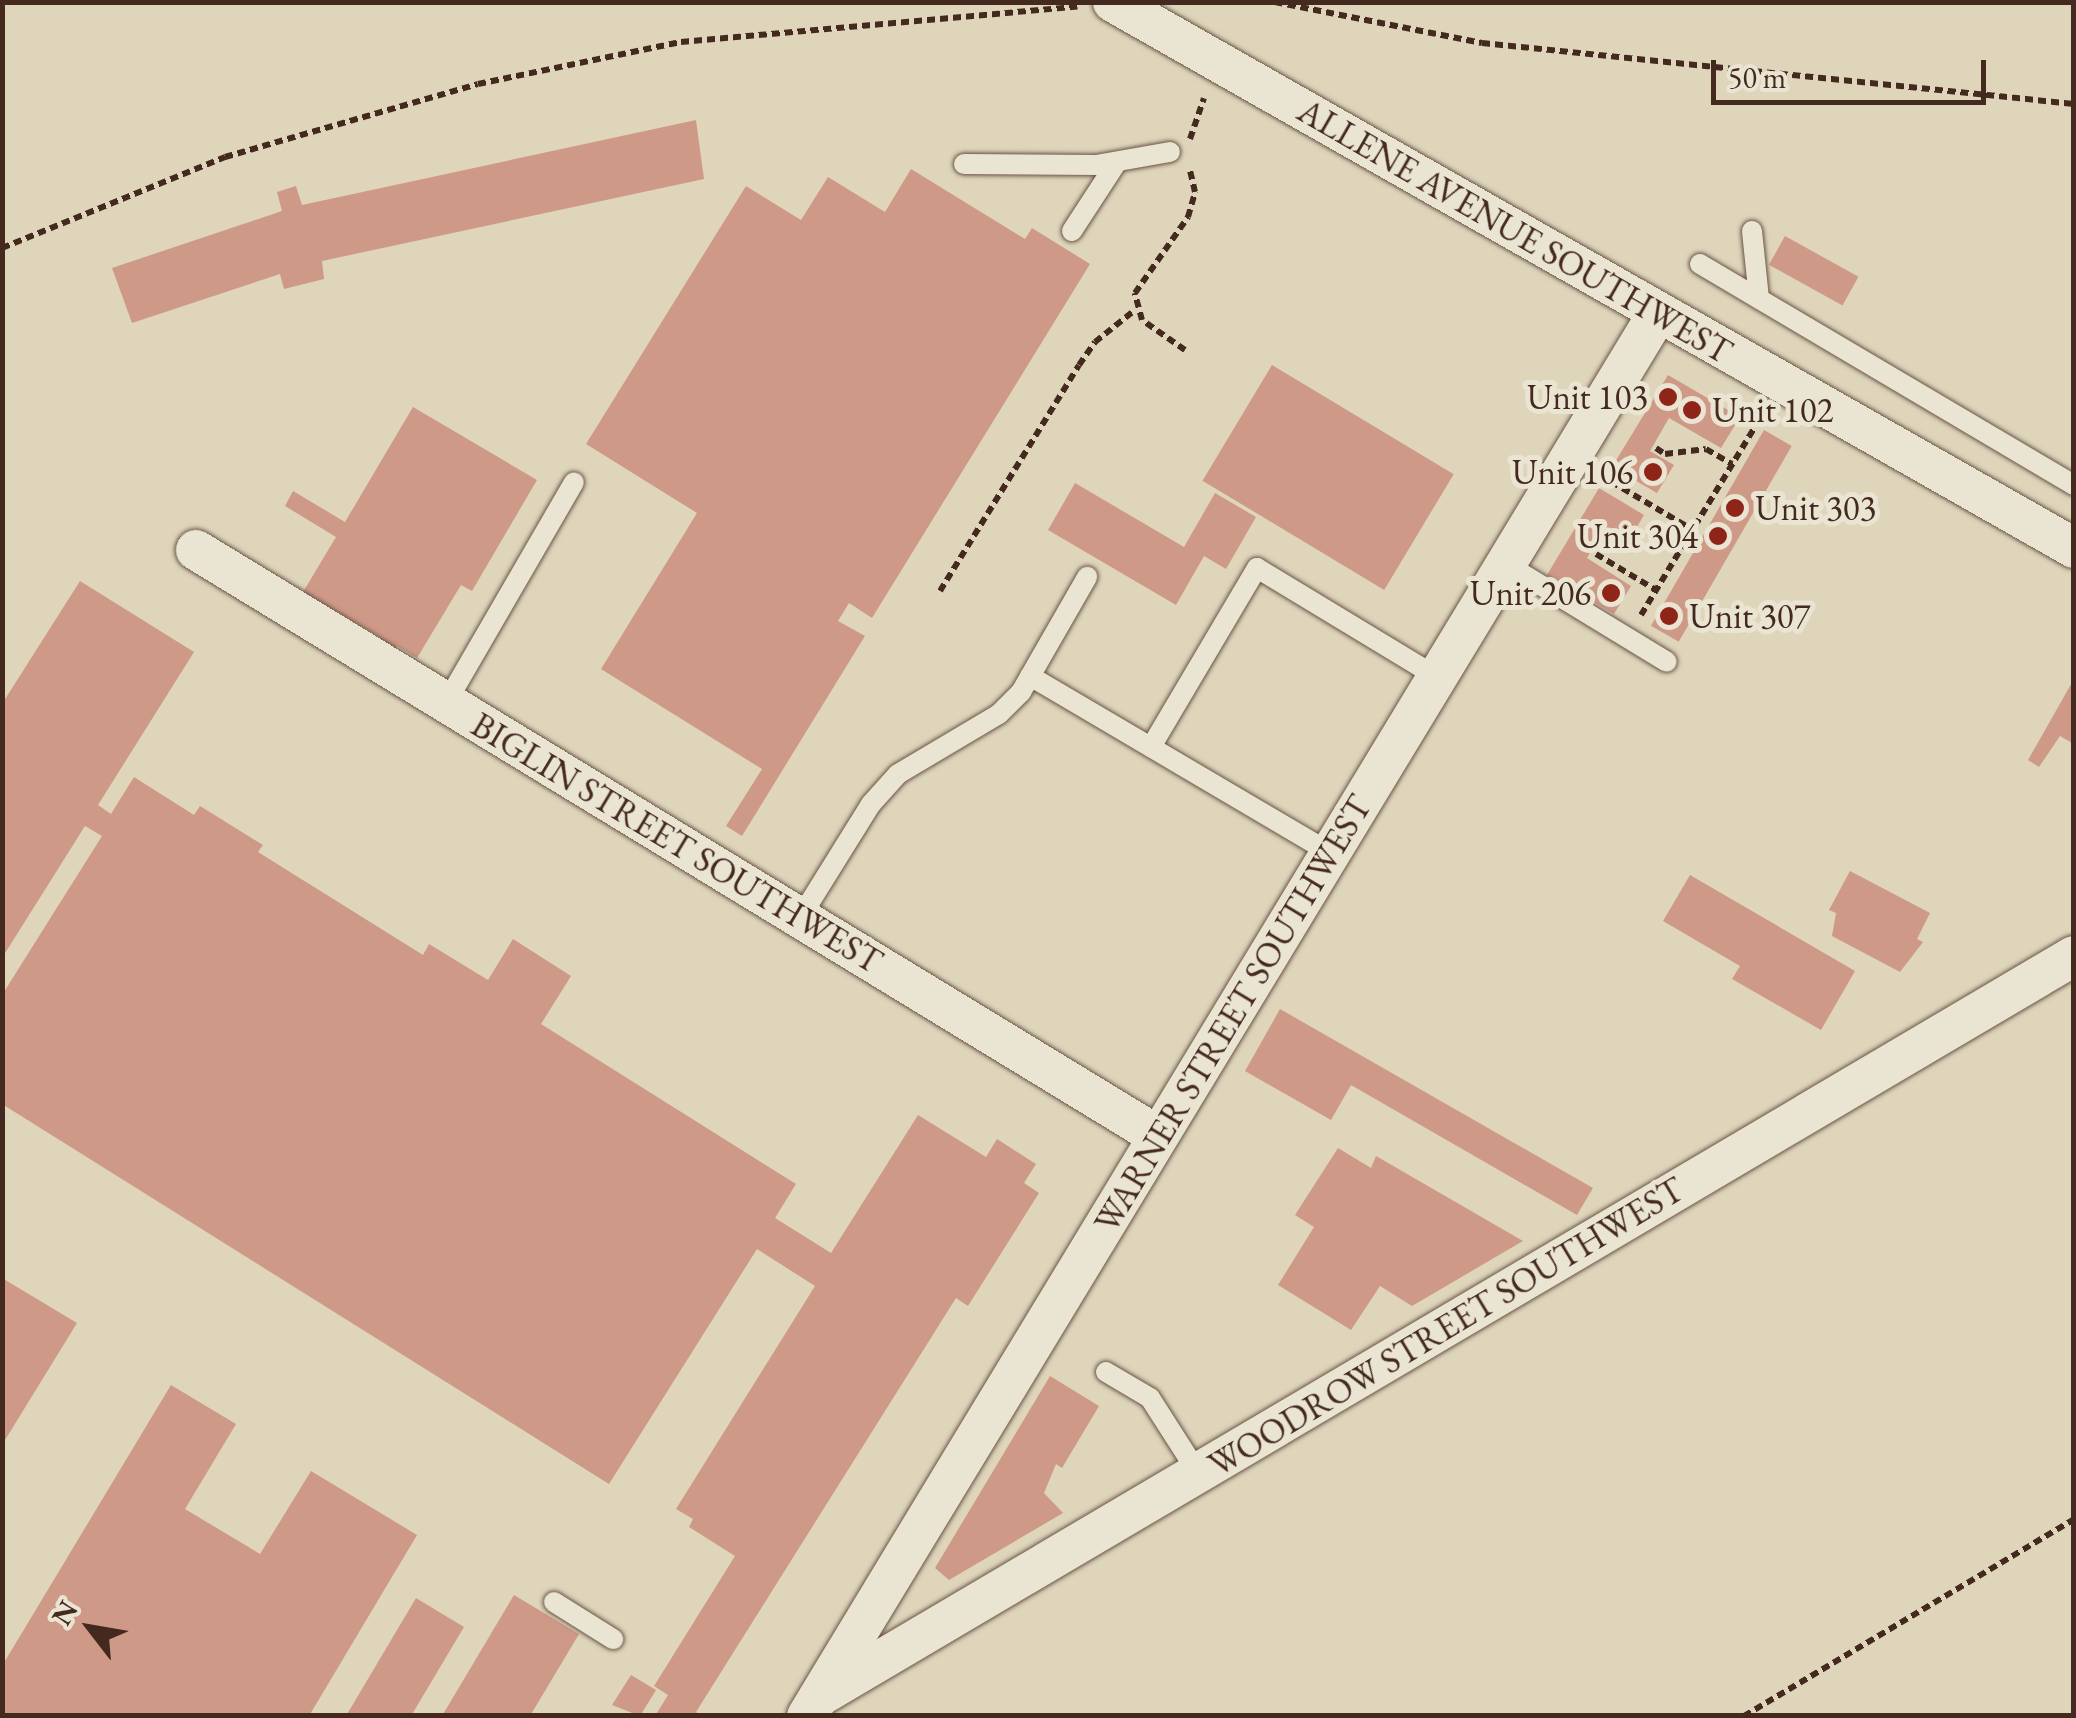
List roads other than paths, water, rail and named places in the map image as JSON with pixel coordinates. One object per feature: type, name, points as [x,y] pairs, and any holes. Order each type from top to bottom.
[{"type":"street","name":"ALLENE AVENUE SOUTHWEST","points":[[1112,2],[2074,548]]},
{"type":"street","name":"WARNER STREET SOUTHWEST","points":[[813,1706],[1658,313]]},
{"type":"street","name":"BIGLIN STREET SOUTHWEST","points":[[196,550],[1158,1136]]},
{"type":"street","name":"WOODROW STREET SOUTHWEST","points":[[813,1706],[1198,1473],[2074,956]]},
{"type":"lane","points":[[964,164],[1117,162],[1182,153]]},
{"type":"lane","points":[[1072,232],[1117,162]]},
{"type":"lane","points":[[1752,231],[1760,300]]},
{"type":"lane","points":[[1700,264],[2074,485]]},
{"type":"lane","points":[[446,702],[574,482]]},
{"type":"lane","points":[[1506,564],[1668,662]]},
{"type":"lane","points":[[1150,746],[1257,568],[1437,677]]},
{"type":"lane","points":[[800,918],[871,804],[898,774],[999,714],[1030,676],[1087,577]]},
{"type":"lane","points":[[1030,676],[1330,853]]},
{"type":"lane","points":[[1106,1372],[1150,1398],[1198,1473]]},
{"type":"lane","points":[[554,1602],[613,1639]]},
{"type":"place","name":"Unit 103","points":[[1668,397]]},
{"type":"place","name":"Unit 102","points":[[1692,410]]},
{"type":"place","name":"Unit 106","points":[[1653,472]]},
{"type":"place","name":"Unit 303","points":[[1735,508]]},
{"type":"place","name":"Unit 304","points":[[1718,536]]},
{"type":"place","name":"Unit 206","points":[[1611,593]]},
{"type":"place","name":"Unit 307","points":[[1669,616]]}]
